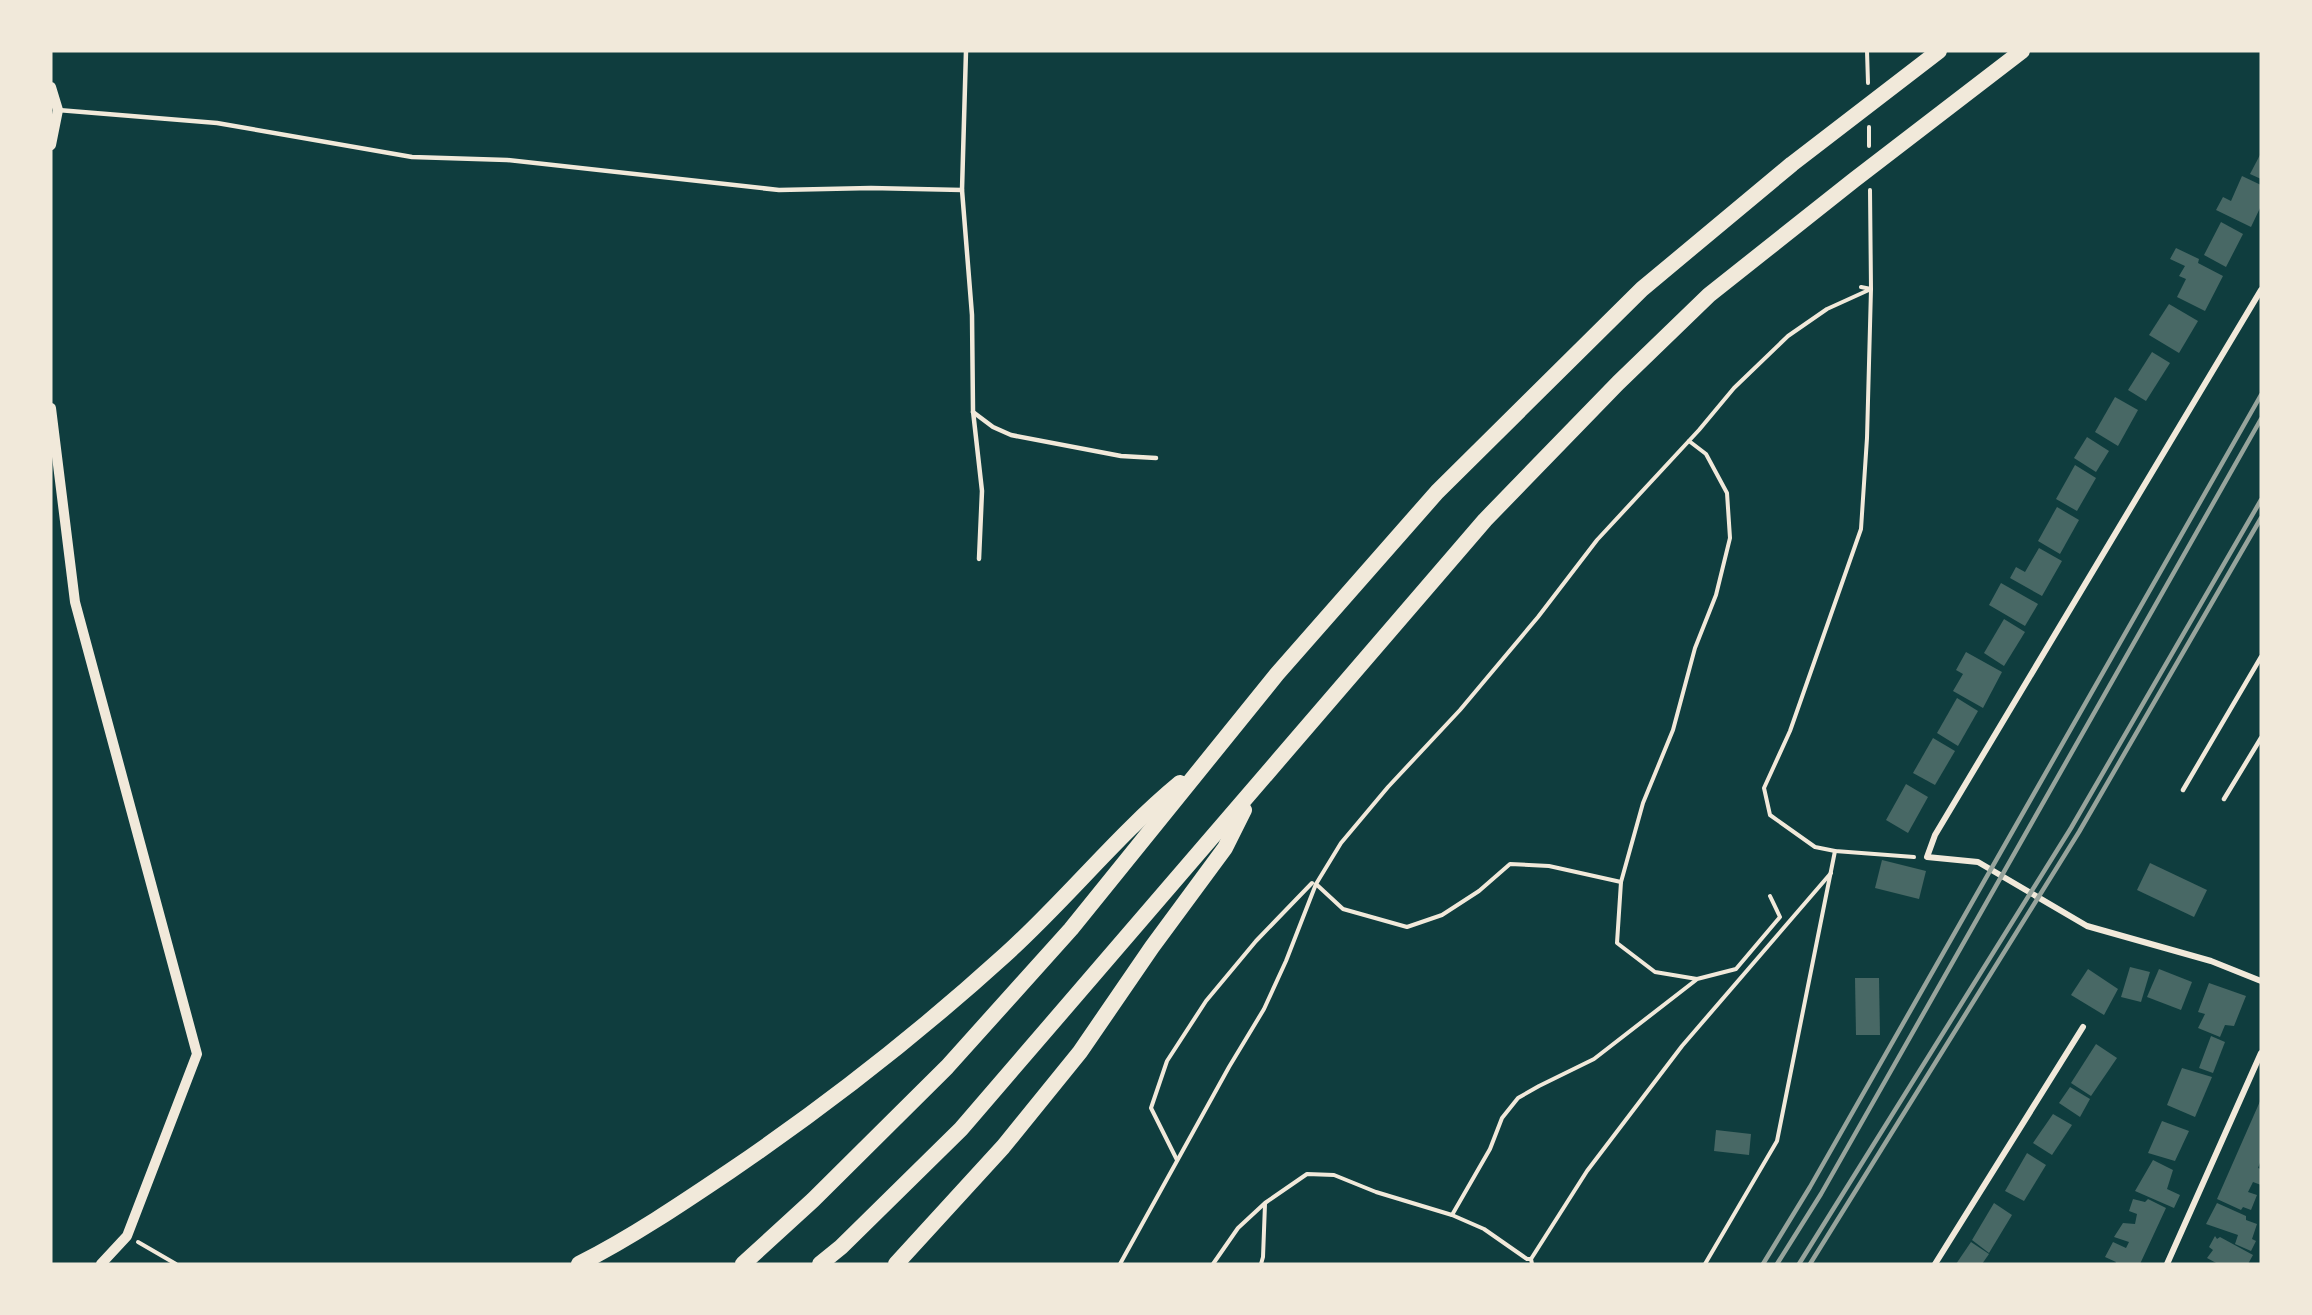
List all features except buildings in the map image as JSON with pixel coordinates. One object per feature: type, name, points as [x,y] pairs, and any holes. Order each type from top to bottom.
[{"type":"highway","points":[[743,1264],[813,1200],[947,1067],[1071,929],[1277,674],[1437,492],[1642,289],[1783,172],[1939,51]]},
{"type":"highway","points":[[820,1264],[841,1247],[961,1129],[1485,520],[1618,383],[1709,295],[2022,51]]},
{"type":"highway","points":[[579,1264],[671,1211],[781,1136],[889,1056],[1007,954],[1149,808],[1210,758]]},
{"type":"highway","points":[[896,1264],[1003,1147],[1080,1052],[1152,947],[1225,848],[1255,788]]},
{"type":"street","points":[[51,87],[58,110],[51,145]]},
{"type":"street","points":[[2261,290],[1935,835],[1927,857],[1978,862],[2088,926],[2211,961],[2261,981]]},
{"type":"street","points":[[51,408],[75,602],[197,1053],[127,1236],[101,1264]]},
{"type":"street","points":[[1935,1264],[2083,1027]]},
{"type":"street","points":[[2167,1264],[2261,1053]]},
{"type":"lane","points":[[966,51],[962,190],[972,315],[973,411],[982,491],[979,559]]},
{"type":"lane","points":[[58,110],[217,123],[412,157],[507,160],[779,190],[871,188],[962,190]]},
{"type":"lane","points":[[973,411],[993,428],[1011,435],[1121,456],[1156,458]]},
{"type":"lane","points":[[2183,789],[2261,657]]},
{"type":"lane","points":[[2224,800],[2261,738]]},
{"type":"path","points":[[1871,237],[1867,438],[1861,529],[1791,731],[1764,788],[1770,816],[1815,847],[1835,851],[1927,857]]},
{"type":"path","points":[[1861,287],[1871,289]]},
{"type":"path","points":[[1177,1161],[1151,1108],[1167,1061],[1206,1001],[1256,941],[1314,883],[1341,843],[1388,787],[1460,710],[1538,617],[1597,540],[1689,441],[1734,388],[1788,336],[1827,309],[1871,289]]},
{"type":"path","points":[[1689,441],[1706,454],[1728,493],[1730,538],[1716,595],[1695,648],[1673,730],[1643,804],[1621,882],[1617,942],[1655,972],[1697,979]]},
{"type":"path","points":[[1705,1264],[1777,1141],[1835,851]]},
{"type":"path","points":[[1314,883],[1343,909],[1407,927],[1442,915],[1479,891],[1510,864],[1549,866],[1621,882]]},
{"type":"path","points":[[1213,1264],[1238,1228],[1265,1203],[1307,1173],[1334,1175],[1377,1192],[1452,1215],[1484,1229],[1532,1262],[1587,1171],[1682,1046],[1831,873]]},
{"type":"path","points":[[1120,1264],[1229,1067],[1264,1009],[1286,961],[1314,883]]},
{"type":"path","points":[[1452,1215],[1490,1149],[1502,1118],[1518,1098],[1594,1059],[1697,979],[1736,969],[1780,917],[1770,896]]},
{"type":"path","points":[[1261,1264],[1265,1203]]},
{"type":"path","points":[[127,1236],[176,1264]]},
{"type":"railway","points":[[1763,1264],[1810,1187],[2261,395]]},
{"type":"railway","points":[[1777,1264],[1821,1194],[2261,419]]},
{"type":"railway","points":[[1799,1264],[2071,828],[2261,500]]},
{"type":"railway","points":[[1810,1264],[2079,832],[2261,518]]}]
